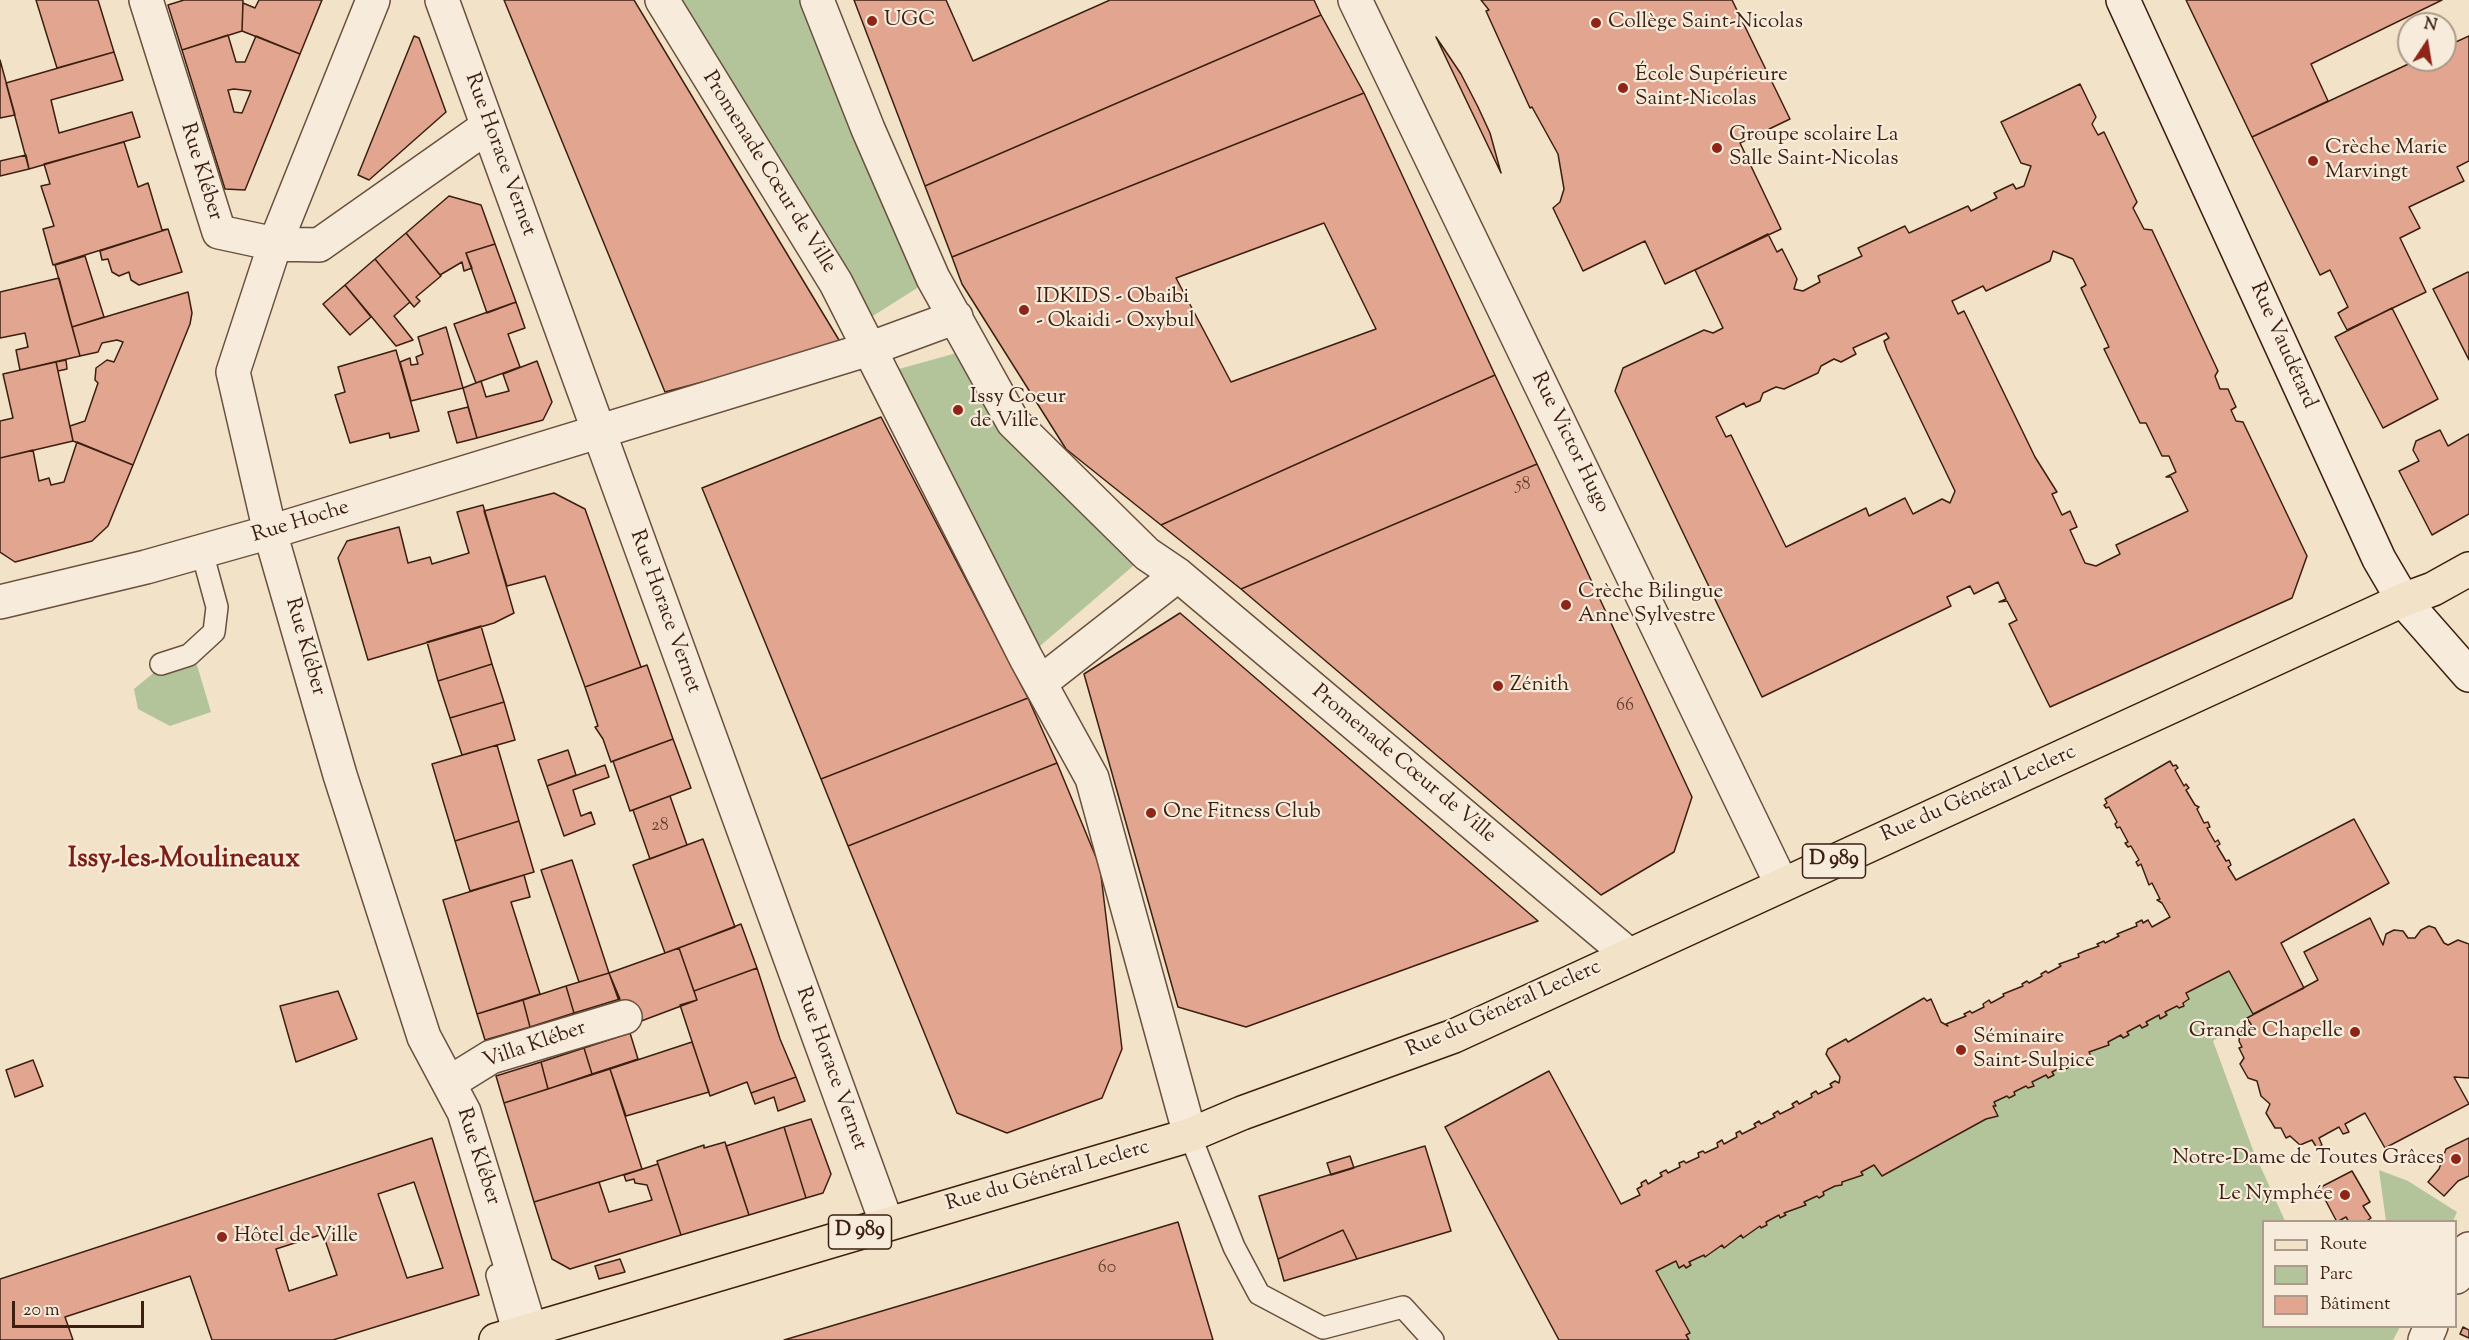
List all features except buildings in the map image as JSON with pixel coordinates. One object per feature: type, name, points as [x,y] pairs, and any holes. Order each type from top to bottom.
[{"type":"main road","name":"Rue du Général Leclerc","points":[[513,1334],[1190,1135],[1242,1113],[1454,1036],[2403,600],[2433,589],[2469,569]]},
{"type":"street","name":"Rue Kléber","points":[[146,0],[219,232],[275,244],[233,372],[270,532],[340,774],[421,1027],[464,1112],[513,1334]]},
{"type":"street","points":[[373,0],[275,244],[319,245],[488,126]]},
{"type":"street","name":"Rue Horace Vernet","points":[[442,0],[886,1224]]},
{"type":"street","name":"Promenade Cœur de Ville","points":[[662,0],[836,283],[1040,683],[1092,778],[1190,1135]]},
{"type":"street","name":"Promenade Cœur de Ville","points":[[817,0],[868,129],[933,278],[1013,422],[1147,554],[1178,575],[1629,955]]},
{"type":"street","name":"Rue Victor Hugo","points":[[1355,0],[1782,885]]},
{"type":"street","name":"Rue Vaudétard","points":[[2123,0],[2379,559],[2403,600],[2469,675]]},
{"type":"street","points":[[599,433],[869,349],[956,317]]},
{"type":"street","name":"Rue Hoche","points":[[0,602],[202,552],[599,433]]},
{"type":"street","points":[[1040,683],[1178,575]]},
{"type":"street","name":"Villa Kléber","points":[[449,1083],[491,1057],[625,1017]]},
{"type":"street","points":[[2457,1275],[2469,1249]]},
{"type":"lane","points":[[160,663],[189,655],[214,632],[217,607],[202,552]]},
{"type":"lane","points":[[453,1130],[513,1334]]},
{"type":"lane","points":[[1190,1135],[1234,1247],[1259,1294],[1323,1328],[1403,1307],[1433,1340]]},
{"type":"green space","points":[[662,0],[817,0],[933,278],[857,326]]},
{"type":"green space","points":[[971,349],[1147,554],[1026,658],[881,374]]},
{"type":"green space","points":[[196,662],[211,712],[170,726],[138,709],[134,689],[157,670]]},
{"type":"green space","points":[[2229,971],[2253,1014],[2213,1041],[2253,1150],[2285,1220],[2262,1220],[2262,1328],[2399,1328],[2393,1340],[1689,1340],[1686,1335],[1689,1333],[1656,1271],[1676,1261],[1679,1268],[1684,1265],[1686,1268],[1689,1262],[1704,1255],[1705,1257],[1722,1245],[1724,1248],[1741,1235],[1743,1238],[1760,1226],[1762,1228],[1767,1225],[1766,1222],[1779,1215],[1780,1218],[1785,1216],[1784,1213],[1805,1205],[1804,1202],[1835,1186],[1842,1186],[1842,1182],[1862,1175],[1861,1172],[1874,1165],[1883,1176],[1986,1119],[1997,1116],[1993,1106],[1996,1105],[1994,1102],[2015,1095],[2014,1092],[2026,1086],[2028,1088],[2033,1086],[2032,1082],[2046,1075],[2048,1078],[2054,1075],[2052,1072],[2072,1065],[2070,1062],[2083,1056],[2085,1058],[2090,1056],[2089,1052],[2109,1046],[2108,1042],[2121,1035],[2123,1038],[2129,1036],[2127,1032],[2140,1025],[2142,1028],[2147,1025],[2146,1022],[2159,1015],[2160,1018],[2165,1012],[2177,1006],[2179,1008],[2184,1006],[2183,1003],[2189,999],[2186,993]]},
{"type":"green space","points":[[2379,1170],[2408,1181],[2457,1212],[2453,1220],[2386,1220]]},
{"type":"place","name":"UGC","points":[[872,21]]},
{"type":"place","name":"Collège Saint-Nicolas","points":[[1596,23]]},
{"type":"place","name":"École Supérieure Saint-Nicolas","points":[[1623,88]]},
{"type":"place","name":"Groupe scolaire La Salle Saint-Nicolas","points":[[1717,148]]},
{"type":"place","name":"Crèche Marie Marvingt","points":[[2313,161]]},
{"type":"place","name":"IDKIDS - Obaibi - Okaidi - Oxybul","points":[[1024,310]]},
{"type":"place","name":"Issy Coeur de Ville","points":[[958,410]]},
{"type":"place","name":"Crèche Bilingue Anne Sylvestre","points":[[1566,605]]},
{"type":"place","name":"Zénith","points":[[1498,686]]},
{"type":"place","name":"One Fitness Club","points":[[1151,813]]},
{"type":"place","name":"Grande Chapelle","points":[[2355,1032]]},
{"type":"place","name":"Séminaire Saint-Sulpice","points":[[1961,1050]]},
{"type":"place","name":"Notre-Dame de Toutes Grâces","points":[[2456,1159]]},
{"type":"place","name":"Le Nymphée","points":[[2345,1195]]},
{"type":"place","name":"Hôtel de Ville","points":[[222,1237]]},
{"type":"district","name":"Issy-les-Moulineaux","points":[[184,861]]}]
